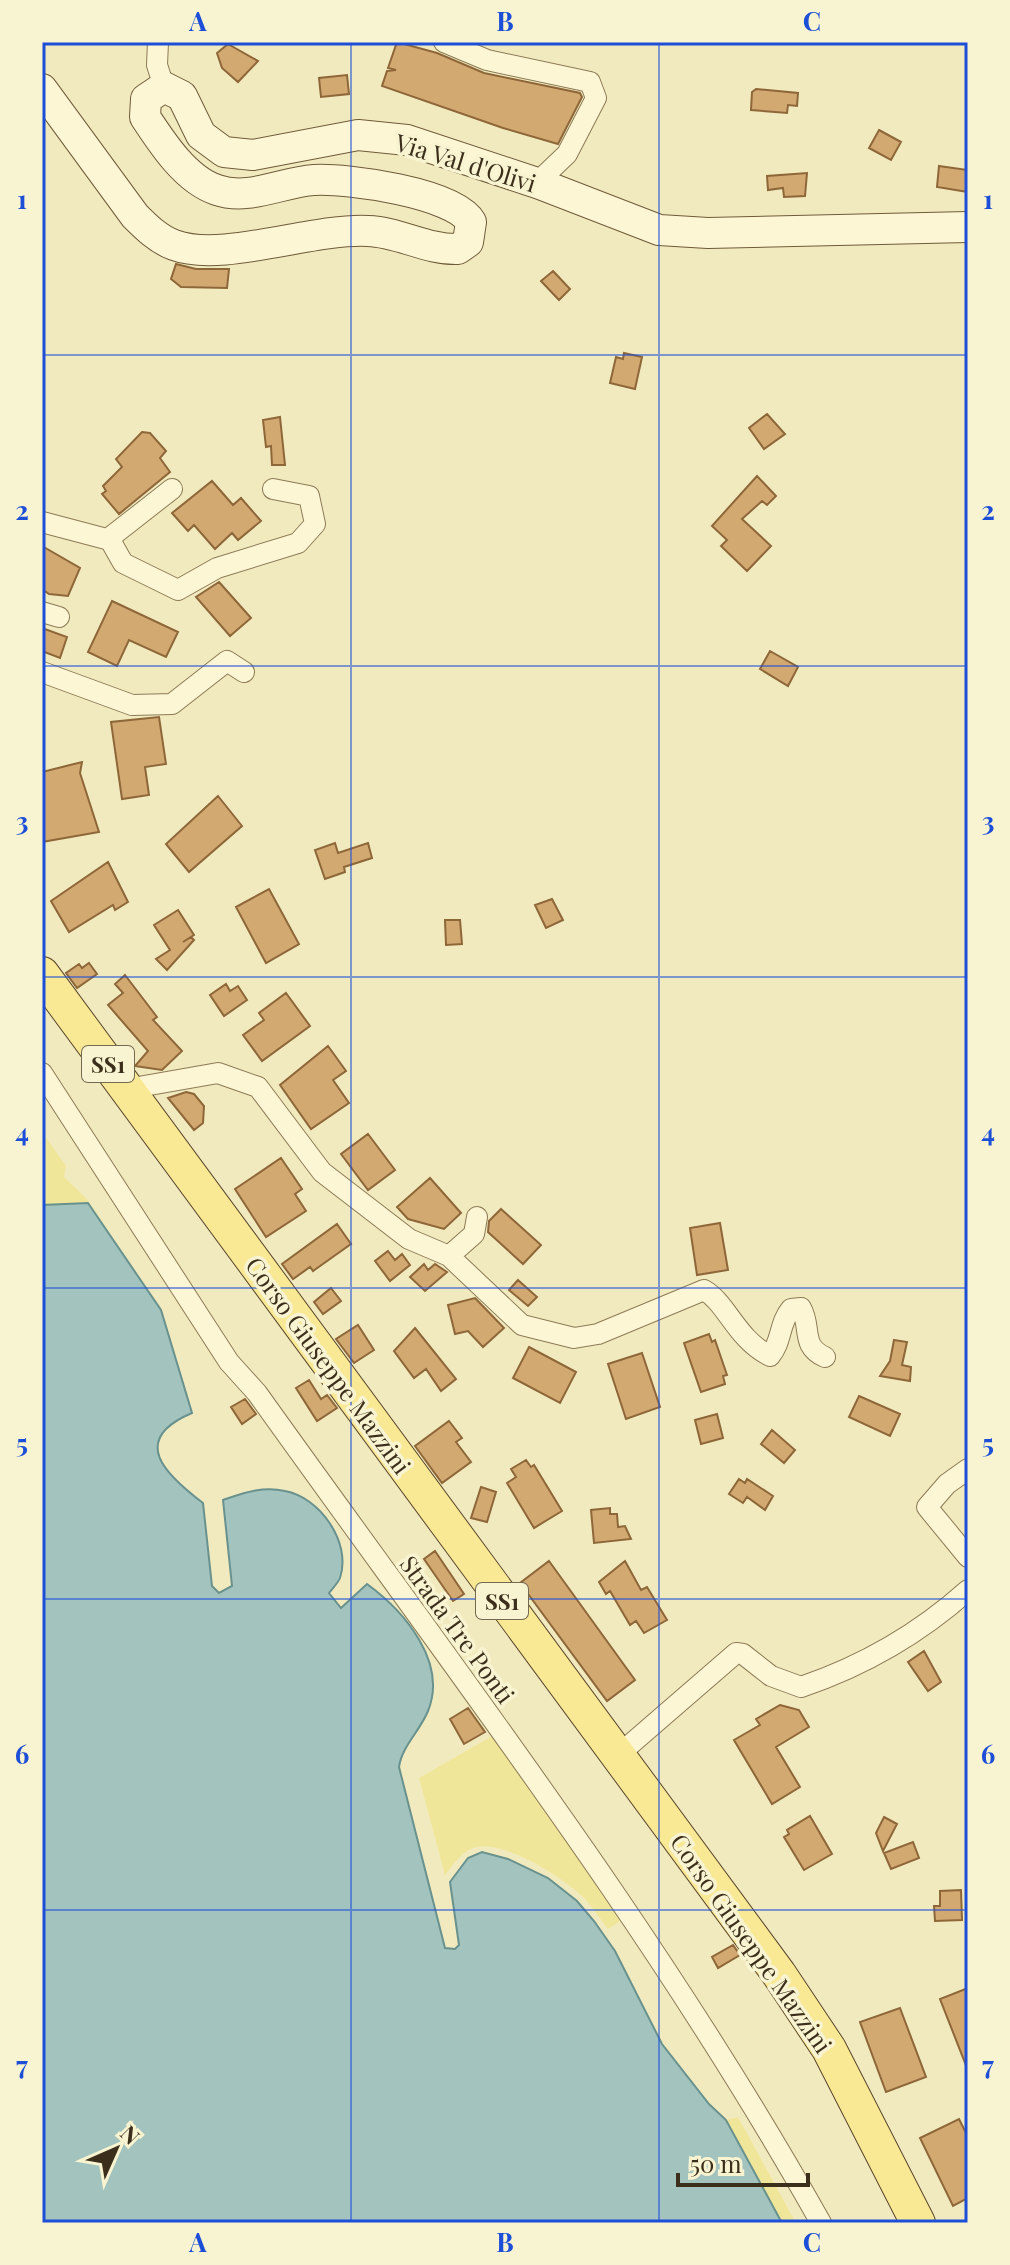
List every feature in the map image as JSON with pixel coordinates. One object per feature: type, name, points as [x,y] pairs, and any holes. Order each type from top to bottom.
[{"type":"main road","name":"Corso Giuseppe Mazzini","points":[[42,974],[753,1937],[829,2049],[918,2223]]},
{"type":"street","points":[[158,42],[157,65],[164,87]]},
{"type":"street","points":[[444,42],[487,60],[590,82],[596,98],[567,154],[540,184]]},
{"type":"street","name":"Via Val d'Olivi","points":[[42,89],[135,216],[152,233],[174,245],[198,250],[229,248],[336,230],[372,231],[450,250],[468,242],[472,232],[467,213],[455,206],[397,191],[329,180],[243,194],[204,185],[172,154],[145,117],[146,99],[164,87],[182,96],[201,135],[224,152],[253,155],[358,135],[407,140],[540,184],[634,221],[681,233],[968,227]]},
{"type":"street","points":[[108,539],[172,489]]},
{"type":"street","points":[[42,522],[108,539],[123,563],[178,590],[217,568],[298,543],[315,524],[309,496],[273,489]]},
{"type":"street","points":[[42,672],[132,705],[172,704],[227,661],[244,672]]},
{"type":"street","name":"Strada Tre Ponti","points":[[42,1073],[229,1362],[266,1405],[645,1939],[767,2126],[821,2223]]},
{"type":"street","points":[[127,1089],[218,1073],[258,1087],[322,1172],[409,1239],[449,1256],[522,1325],[574,1338],[598,1334],[700,1290],[712,1295],[735,1329],[744,1356]]},
{"type":"street","points":[[449,1256],[474,1234],[477,1217]]},
{"type":"street","points":[[735,1329],[770,1356],[777,1347],[784,1317],[797,1306],[805,1312],[806,1340],[811,1349],[825,1357]]},
{"type":"street","points":[[968,1469],[947,1484],[927,1507],[968,1557]]},
{"type":"street","points":[[617,1756],[736,1653],[743,1654],[771,1676],[801,1687],[871,1658],[946,1611],[968,1590]]},
{"type":"sand","points":[[42,1132],[66,1166],[64,1177],[86,1198],[107,1229],[88,1203],[42,1205]]},
{"type":"sand","points":[[492,1736],[622,1920],[608,1929],[585,1899],[564,1881],[535,1863],[504,1850],[473,1848],[459,1858],[445,1875],[419,1778]]},
{"type":"sand","points":[[738,2117],[796,2223],[782,2223],[726,2120]]},
{"type":"water","points":[[88,1203],[161,1310],[192,1413],[173,1423],[162,1435],[158,1446],[160,1458],[177,1481],[203,1503],[212,1586],[219,1593],[232,1586],[223,1500],[261,1490],[285,1491],[310,1502],[330,1523],[337,1536],[342,1564],[340,1578],[329,1593],[341,1608],[367,1584],[395,1608],[419,1639],[432,1674],[433,1693],[428,1711],[404,1752],[399,1767],[445,1948],[455,1949],[459,1945],[450,1882],[468,1858],[482,1852],[508,1859],[548,1878],[577,1901],[615,1951],[662,2044],[709,2104],[726,2120],[782,2223],[42,2223],[42,1205]]},
{"type":"building","points":[[397,42],[437,53],[484,73],[580,93],[582,97],[558,144],[503,128],[382,86],[387,71],[396,70],[388,68]]},
{"type":"building","points":[[228,44],[258,61],[238,82],[222,68],[217,53]]},
{"type":"building","points":[[347,75],[349,94],[321,97],[319,78]]},
{"type":"building","points":[[756,89],[798,93],[797,106],[788,105],[787,113],[751,110],[752,92]]},
{"type":"building","points":[[879,130],[901,142],[891,160],[869,148]]},
{"type":"building","points":[[939,166],[968,170],[968,192],[937,187]]},
{"type":"building","points":[[807,173],[805,196],[784,197],[783,188],[768,190],[767,176]]},
{"type":"building","points":[[176,264],[196,269],[229,269],[227,288],[181,287],[171,279]]},
{"type":"building","points":[[553,271],[570,289],[559,300],[541,281]]},
{"type":"building","points":[[624,353],[642,357],[635,389],[610,383],[616,357],[623,359]]},
{"type":"building","points":[[767,414],[785,434],[764,449],[749,428]]},
{"type":"building","points":[[280,417],[285,465],[272,465],[271,446],[266,447],[263,420]]},
{"type":"building","points":[[142,432],[150,433],[166,451],[160,458],[170,472],[119,514],[102,494],[106,491],[103,486],[122,467],[116,459]]},
{"type":"building","points":[[757,476],[776,496],[767,505],[762,501],[742,519],[771,546],[747,571],[721,546],[727,540],[712,526]]},
{"type":"building","points":[[212,481],[233,505],[241,498],[261,521],[238,540],[232,533],[215,549],[194,525],[188,531],[172,513]]},
{"type":"building","points":[[42,546],[80,568],[68,596],[49,594],[42,589]]},
{"type":"building","points":[[219,582],[251,618],[230,636],[196,597]]},
{"type":"building","points":[[112,601],[178,632],[166,657],[129,640],[117,666],[88,652]]},
{"type":"building","points":[[42,628],[67,637],[60,658],[42,651]]},
{"type":"building","points":[[770,651],[798,667],[788,686],[760,669]]},
{"type":"building","points":[[159,717],[166,764],[145,767],[149,795],[122,799],[111,722]]},
{"type":"building","points":[[82,762],[80,773],[99,832],[42,842],[42,772]]},
{"type":"building","points":[[218,796],[242,826],[189,872],[166,844]]},
{"type":"building","points":[[335,843],[338,853],[368,843],[372,858],[344,867],[345,872],[325,879],[315,850]]},
{"type":"building","points":[[108,862],[128,902],[115,910],[113,905],[69,932],[51,901]]},
{"type":"building","points":[[269,889],[299,944],[266,963],[236,907]]},
{"type":"building","points":[[552,899],[563,920],[546,928],[535,905]]},
{"type":"building","points":[[178,910],[194,935],[183,942],[191,937],[194,940],[167,970],[156,959],[170,950],[154,925]]},
{"type":"building","points":[[445,920],[460,920],[462,944],[446,945]]},
{"type":"building","points":[[89,963],[97,974],[77,988],[66,973],[79,964],[82,968]]},
{"type":"building","points":[[125,975],[157,1017],[153,1020],[182,1051],[162,1070],[135,1066],[148,1051],[108,1005],[123,993],[115,984]]},
{"type":"building","points":[[226,984],[230,991],[238,986],[247,1000],[224,1016],[210,995]]},
{"type":"building","points":[[286,993],[310,1026],[262,1061],[243,1035],[264,1020],[259,1013]]},
{"type":"building","points":[[328,1046],[346,1071],[333,1080],[349,1103],[311,1129],[280,1085]]},
{"type":"building","points":[[186,1092],[194,1094],[204,1106],[203,1123],[194,1130],[168,1098]]},
{"type":"building","points":[[368,1134],[395,1170],[368,1190],[341,1154]]},
{"type":"building","points":[[281,1158],[302,1189],[295,1194],[306,1211],[266,1237],[235,1189]]},
{"type":"building","points":[[430,1178],[461,1213],[444,1229],[408,1219],[397,1207]]},
{"type":"building","points":[[501,1209],[541,1245],[523,1264],[488,1232],[489,1221]]},
{"type":"building","points":[[720,1223],[728,1270],[697,1275],[690,1228]]},
{"type":"building","points":[[337,1224],[351,1244],[313,1271],[310,1267],[293,1279],[282,1264]]},
{"type":"building","points":[[388,1251],[395,1260],[402,1254],[410,1265],[390,1281],[375,1261]]},
{"type":"building","points":[[424,1264],[428,1270],[435,1264],[447,1272],[425,1291],[410,1277]]},
{"type":"building","points":[[518,1280],[537,1297],[528,1306],[509,1290]]},
{"type":"building","points":[[331,1288],[341,1301],[323,1314],[314,1302]]},
{"type":"building","points":[[475,1298],[504,1328],[483,1347],[468,1331],[455,1334],[448,1305]]},
{"type":"building","points":[[358,1325],[374,1350],[354,1363],[336,1339]]},
{"type":"building","points":[[415,1328],[456,1379],[441,1391],[426,1369],[414,1378],[394,1351]]},
{"type":"building","points":[[709,1334],[712,1342],[715,1340],[727,1375],[723,1376],[725,1384],[701,1392],[684,1343]]},
{"type":"building","points":[[894,1340],[907,1342],[902,1365],[911,1367],[910,1381],[880,1376],[890,1361]]},
{"type":"building","points":[[529,1347],[576,1372],[560,1403],[513,1378]]},
{"type":"building","points":[[642,1353],[660,1407],[626,1419],[608,1364]]},
{"type":"building","points":[[309,1380],[321,1399],[327,1395],[337,1408],[317,1421],[296,1388]]},
{"type":"building","points":[[859,1396],[900,1414],[890,1436],[849,1417]]},
{"type":"building","points":[[245,1399],[256,1414],[242,1424],[231,1407]]},
{"type":"building","points":[[717,1414],[723,1438],[701,1444],[695,1420]]},
{"type":"building","points":[[449,1421],[462,1438],[456,1442],[471,1462],[442,1483],[415,1446]]},
{"type":"building","points":[[772,1430],[795,1450],[784,1463],[761,1444]]},
{"type":"building","points":[[526,1460],[531,1467],[534,1465],[562,1511],[534,1528],[507,1483],[516,1477],[511,1469]]},
{"type":"building","points":[[739,1479],[745,1483],[747,1479],[773,1496],[765,1510],[747,1497],[743,1503],[729,1494]]},
{"type":"building","points":[[481,1487],[496,1492],[487,1522],[471,1518]]},
{"type":"building","points":[[610,1508],[610,1514],[617,1514],[618,1527],[625,1526],[631,1539],[594,1543],[591,1510]]},
{"type":"building","points":[[435,1551],[464,1594],[453,1601],[424,1559]]},
{"type":"building","points":[[549,1561],[635,1680],[607,1701],[520,1583]]},
{"type":"building","points":[[625,1561],[641,1590],[647,1587],[667,1620],[644,1633],[636,1621],[630,1625],[610,1591],[606,1594],[599,1582]]},
{"type":"building","points":[[924,1651],[941,1682],[928,1691],[908,1662]]},
{"type":"building","points":[[780,1705],[799,1710],[809,1727],[776,1747],[800,1787],[772,1804],[734,1740],[760,1725],[756,1719]]},
{"type":"building","points":[[468,1708],[485,1732],[464,1744],[450,1719]]},
{"type":"building","points":[[810,1816],[832,1854],[804,1870],[784,1837],[789,1834],[787,1830]]},
{"type":"building","points":[[884,1817],[897,1824],[883,1851],[876,1833]]},
{"type":"building","points":[[913,1842],[919,1858],[891,1869],[884,1853]]},
{"type":"building","points":[[961,1890],[962,1920],[935,1921],[934,1906],[940,1906],[940,1891]]},
{"type":"building","points":[[733,1945],[740,1955],[718,1968],[712,1957]]},
{"type":"building","points":[[968,1988],[968,2068],[967,2068],[940,1999]]},
{"type":"building","points":[[900,2008],[926,2077],[886,2092],[860,2022]]},
{"type":"building","points":[[959,2119],[968,2137],[968,2198],[953,2206],[920,2138]]}]
